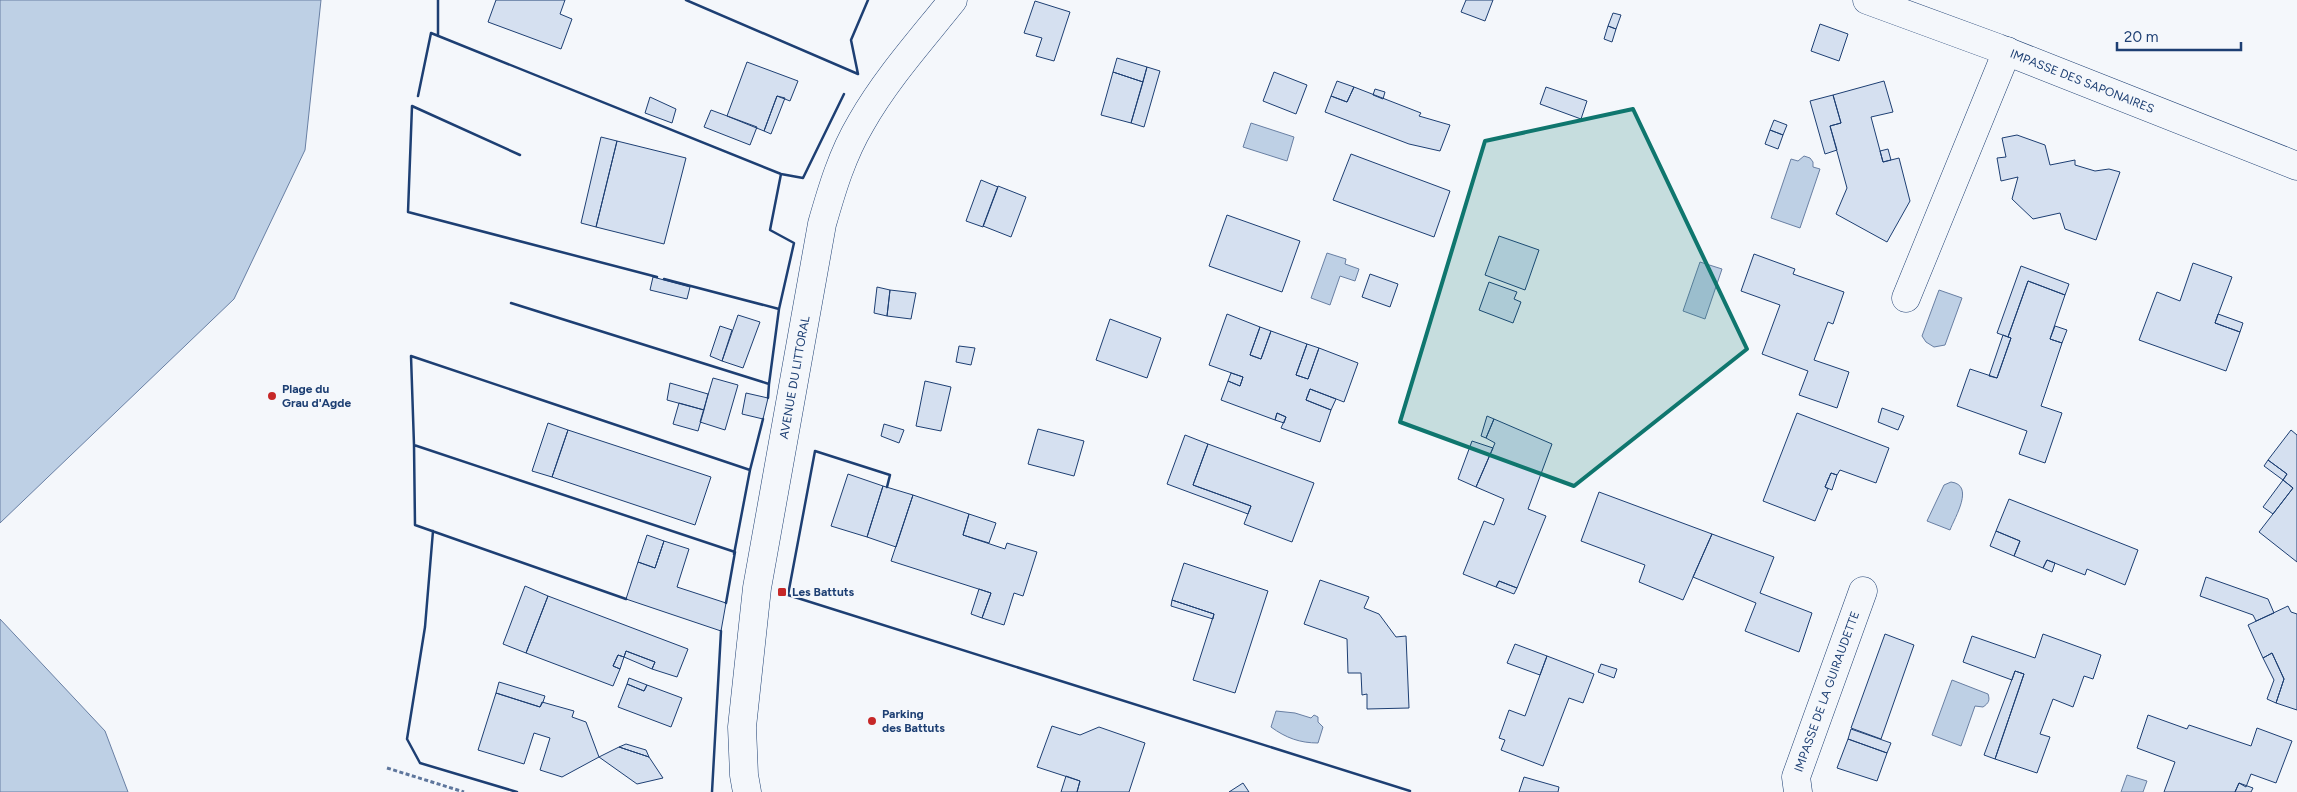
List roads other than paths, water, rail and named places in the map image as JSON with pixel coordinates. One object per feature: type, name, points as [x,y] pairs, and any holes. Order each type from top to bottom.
[{"type":"street","name":"AVENUE DU LITTORAL","points":[[747,792],[744,775],[742,727],[757,588],[822,224],[837,173],[860,124],[889,79],[953,0]]},
{"type":"street","name":"IMPASSE DES SAPONAIRES","points":[[1867,0],[2006,51],[2297,166]]},
{"type":"street","points":[[1906,298],[2006,51]]},
{"type":"street","name":"IMPASSE DE LA GUIRAUDETTE","points":[[1798,792],[1796,777],[1863,591]]},
{"type":"water","points":[[0,0],[321,0],[305,150],[234,299],[0,523]]},
{"type":"water","points":[[1251,123],[1294,137],[1287,161],[1243,147]]},
{"type":"water","points":[[1804,156],[1810,158],[1813,162],[1813,167],[1820,169],[1800,228],[1771,218],[1791,159],[1798,161]]},
{"type":"water","points":[[1327,253],[1346,259],[1345,264],[1359,269],[1355,281],[1340,276],[1330,305],[1311,298]]},
{"type":"water","points":[[1700,262],[1722,269],[1705,319],[1683,311]]},
{"type":"water","points":[[1939,290],[1962,298],[1945,345],[1934,347],[1926,342],[1922,336]]},
{"type":"water","points":[[1951,482],[1958,484],[1962,489],[1963,495],[1950,530],[1927,521],[1944,485]]},
{"type":"water","points":[[0,619],[105,731],[128,792],[0,792]]},
{"type":"water","points":[[1952,680],[1988,694],[1989,698],[1988,703],[1983,707],[1975,706],[1961,746],[1932,735]]},
{"type":"water","points":[[1276,711],[1295,713],[1311,718],[1314,715],[1318,717],[1318,722],[1323,727],[1318,743],[1293,739],[1271,727]]},
{"type":"water","points":[[2127,775],[2147,781],[2143,792],[2121,792]]},
{"type":"place","name":"Plage du Grau d'Agde","points":[[272,396]]},
{"type":"place","name":"Les Battuts","points":[[782,592]]},
{"type":"place","name":"Parking des Battuts","points":[[872,721]]}]
